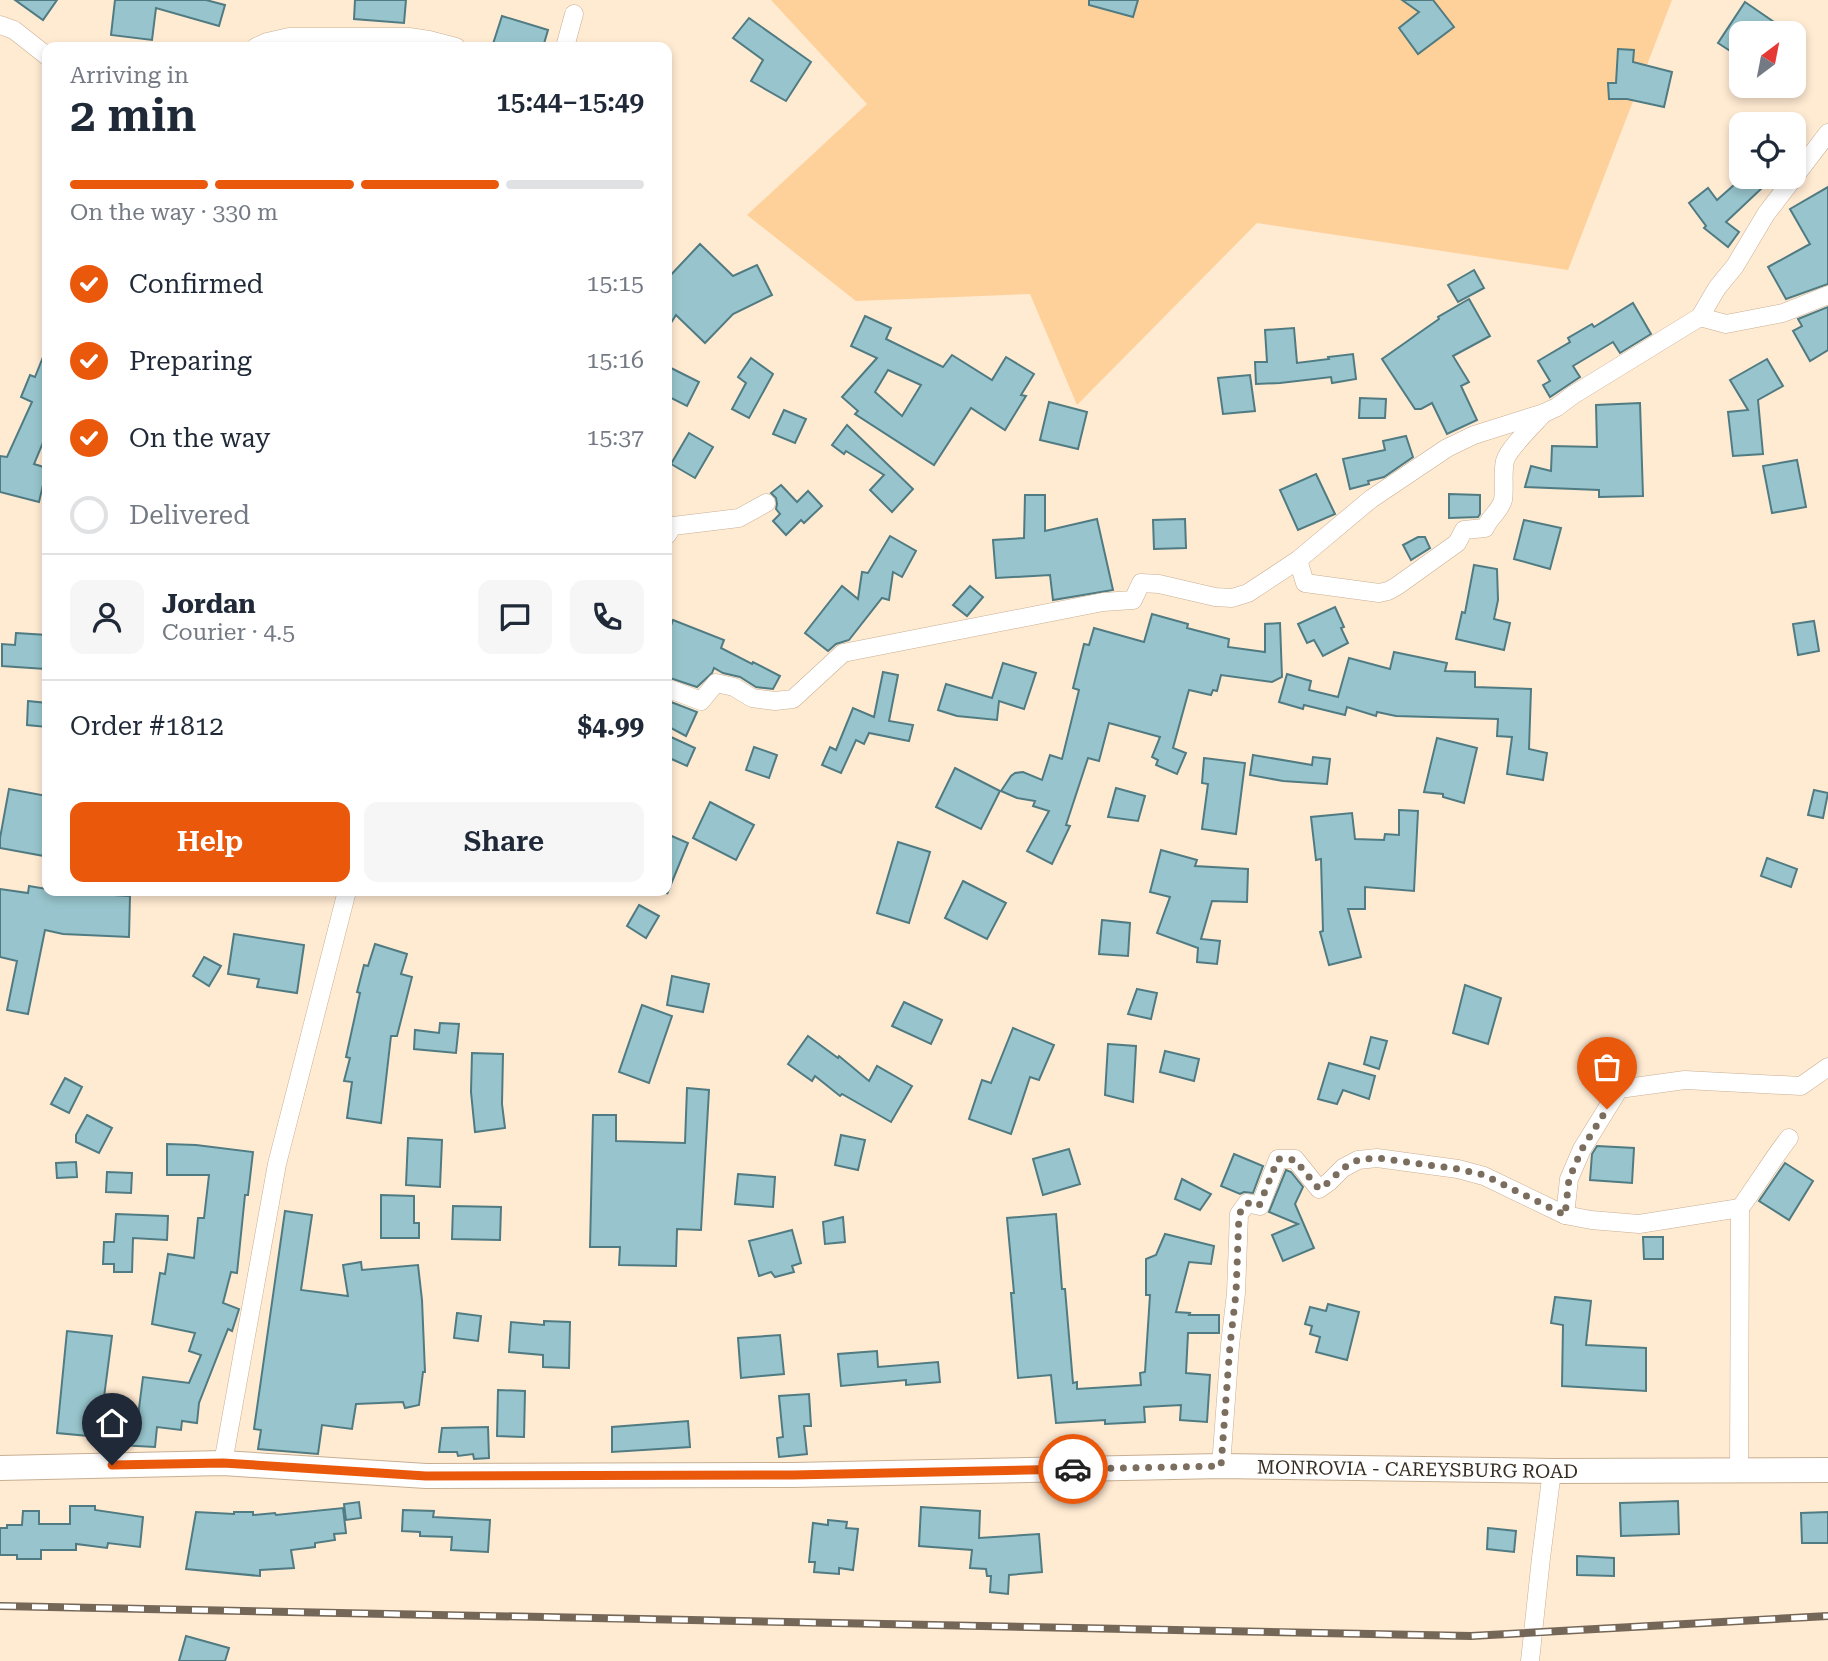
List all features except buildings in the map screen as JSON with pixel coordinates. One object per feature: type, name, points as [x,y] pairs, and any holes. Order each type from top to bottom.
[{"type":"main road","name":"MONROVIA - CAREYSBURG ROAD","points":[[0,1468],[223,1463],[426,1476],[793,1475],[1221,1466],[1552,1471],[1828,1470]]},
{"type":"street","points":[[566,42],[574,14]]},
{"type":"street","points":[[0,24],[14,30],[42,52]]},
{"type":"street","points":[[267,42],[289,37],[409,37],[437,42]]},
{"type":"street","points":[[672,690],[701,701],[716,683],[734,687],[752,698],[775,701],[793,699],[844,653],[1102,602],[1133,600],[1141,583],[1159,584],[1208,596],[1232,597],[1248,593],[1298,560],[1371,499],[1447,448],[1474,435],[1557,407],[1700,317],[1766,215],[1828,133]]},
{"type":"street","points":[[1700,317],[1726,324],[1783,313],[1828,295]]},
{"type":"street","points":[[1298,560],[1305,583],[1379,593],[1397,586],[1457,543],[1464,530],[1485,528],[1490,517],[1503,502],[1505,460],[1544,413]]},
{"type":"street","points":[[672,528],[727,521],[766,503]]},
{"type":"street","points":[[223,1463],[277,1164],[346,896]]},
{"type":"street","points":[[1565,1215],[1569,1179],[1582,1149],[1619,1089],[1685,1080],[1801,1086],[1828,1067]]},
{"type":"street","points":[[1739,1472],[1740,1208],[1789,1139]]},
{"type":"street","points":[[1221,1466],[1236,1293],[1239,1214],[1247,1203],[1259,1206],[1278,1159],[1295,1160],[1319,1189],[1343,1168],[1358,1160],[1377,1158],[1458,1169],[1484,1175],[1565,1215],[1591,1220],[1639,1224],[1740,1208]]},
{"type":"street","points":[[1530,1661],[1552,1471]]},
{"type":"shaded area","points":[[771,0],[1672,0],[1568,270],[1257,223],[1077,405],[1030,294],[856,301],[747,215],[867,104]]},
{"type":"railway","points":[[0,1606],[1471,1636],[1828,1616]]},
{"type":"way so far","points":[[1073,1469],[1221,1466],[1236,1293],[1239,1214],[1247,1203],[1259,1206],[1278,1159],[1295,1160],[1319,1189],[1343,1168],[1358,1160],[1377,1158],[1458,1169],[1484,1175],[1565,1215],[1569,1179],[1582,1149],[1607,1109]]},
{"type":"route","points":[[112,1465],[223,1463],[426,1476],[793,1475],[1073,1469]]}]
